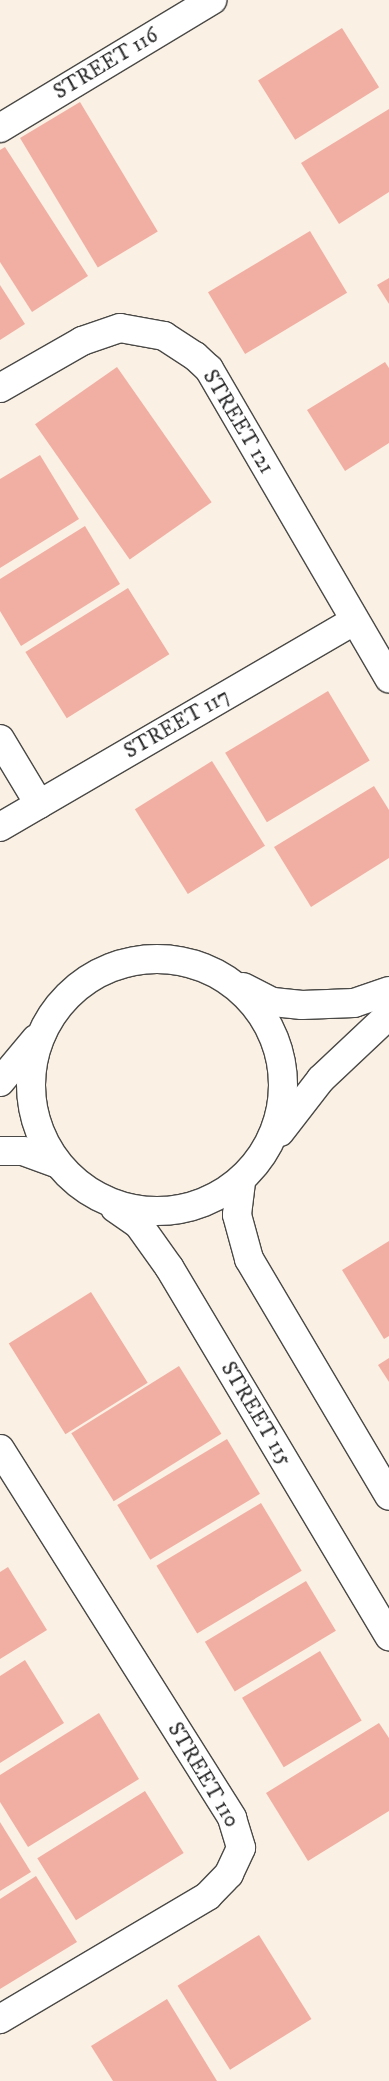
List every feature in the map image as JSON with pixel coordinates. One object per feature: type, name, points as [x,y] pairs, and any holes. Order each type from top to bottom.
[{"type":"street","name":"STREET 116","points":[[0,128],[212,0]]},
{"type":"street","name":"STREET 121","points":[[0,388],[104,331],[151,331],[182,346],[209,369],[354,621],[389,678]]},
{"type":"street","name":"STREET 117","points":[[0,827],[354,621]]},
{"type":"street","points":[[0,739],[39,804]]},
{"type":"street","points":[[0,1082],[42,1032],[68,994],[105,969],[149,957],[195,963],[273,1002],[302,1005],[354,1003],[389,991]]},
{"type":"street","points":[[235,983],[266,1018],[283,1062],[282,1108],[266,1152]]},
{"type":"street","points":[[42,1032],[30,1076],[35,1122],[56,1163],[80,1187],[110,1204],[144,1212],[178,1211],[212,1200],[241,1182],[321,1079],[389,1015]]},
{"type":"street","points":[[0,1150],[23,1151],[56,1163]]},
{"type":"street","points":[[241,1182],[237,1215],[257,1277],[389,1496]]},
{"type":"street","name":"STREET 115","points":[[110,1204],[138,1226],[169,1267],[389,1636]]},
{"type":"street","name":"STREET 110","points":[[0,1449],[232,1818],[241,1848],[229,1874],[208,1896],[0,2019]]},
{"type":"building","points":[[342,28],[379,87],[295,140],[258,80]]},
{"type":"building","points":[[80,102],[158,231],[98,267],[20,138]]},
{"type":"building","points":[[389,109],[389,192],[339,224],[301,163]]},
{"type":"building","points":[[5,147],[88,276],[32,312],[0,262],[0,150]]},
{"type":"building","points":[[310,231],[347,293],[245,354],[208,292]]},
{"type":"building","points":[[389,278],[389,304],[377,285]]},
{"type":"building","points":[[0,285],[25,324],[0,340]]},
{"type":"building","points":[[385,362],[389,368],[389,443],[345,471],[307,410]]},
{"type":"building","points":[[117,367],[212,502],[130,560],[35,424]]},
{"type":"building","points":[[40,455],[79,519],[0,568],[0,479]]},
{"type":"building","points":[[85,526],[120,584],[21,646],[0,611],[0,579]]},
{"type":"building","points":[[128,588],[169,654],[67,718],[25,652]]},
{"type":"building","points":[[328,691],[370,760],[267,822],[225,753]]},
{"type":"building","points":[[212,761],[265,846],[188,894],[135,809]]},
{"type":"building","points":[[374,786],[389,810],[389,858],[311,907],[274,847]]},
{"type":"building","points":[[389,1241],[389,1336],[384,1339],[342,1270]]},
{"type":"building","points":[[91,1292],[148,1383],[65,1434],[9,1343]]},
{"type":"building","points":[[389,1358],[389,1382],[378,1365]]},
{"type":"building","points":[[179,1366],[221,1434],[114,1501],[71,1433]]},
{"type":"building","points":[[227,1439],[260,1494],[150,1560],[117,1505]]},
{"type":"building","points":[[261,1503],[302,1571],[197,1634],[156,1566]]},
{"type":"building","points":[[8,1567],[47,1630],[0,1659],[0,1572]]},
{"type":"building","points":[[306,1581],[336,1631],[235,1691],[205,1642]]},
{"type":"building","points":[[320,1651],[362,1720],[284,1767],[242,1698]]},
{"type":"building","points":[[25,1660],[64,1723],[0,1763],[0,1676]]},
{"type":"building","points":[[99,1713],[139,1779],[28,1847],[0,1802],[0,1775]]},
{"type":"building","points":[[379,1723],[389,1738],[389,1811],[308,1861],[266,1793]]},
{"type":"building","points":[[145,1791],[184,1853],[76,1920],[37,1858]]},
{"type":"building","points":[[0,1822],[31,1872],[0,1891]]},
{"type":"building","points":[[36,1876],[77,1942],[0,1989],[0,1899]]},
{"type":"building","points":[[259,1935],[311,2019],[230,2070],[178,1986]]},
{"type":"building","points":[[167,1999],[217,2081],[113,2081],[91,2046]]}]
